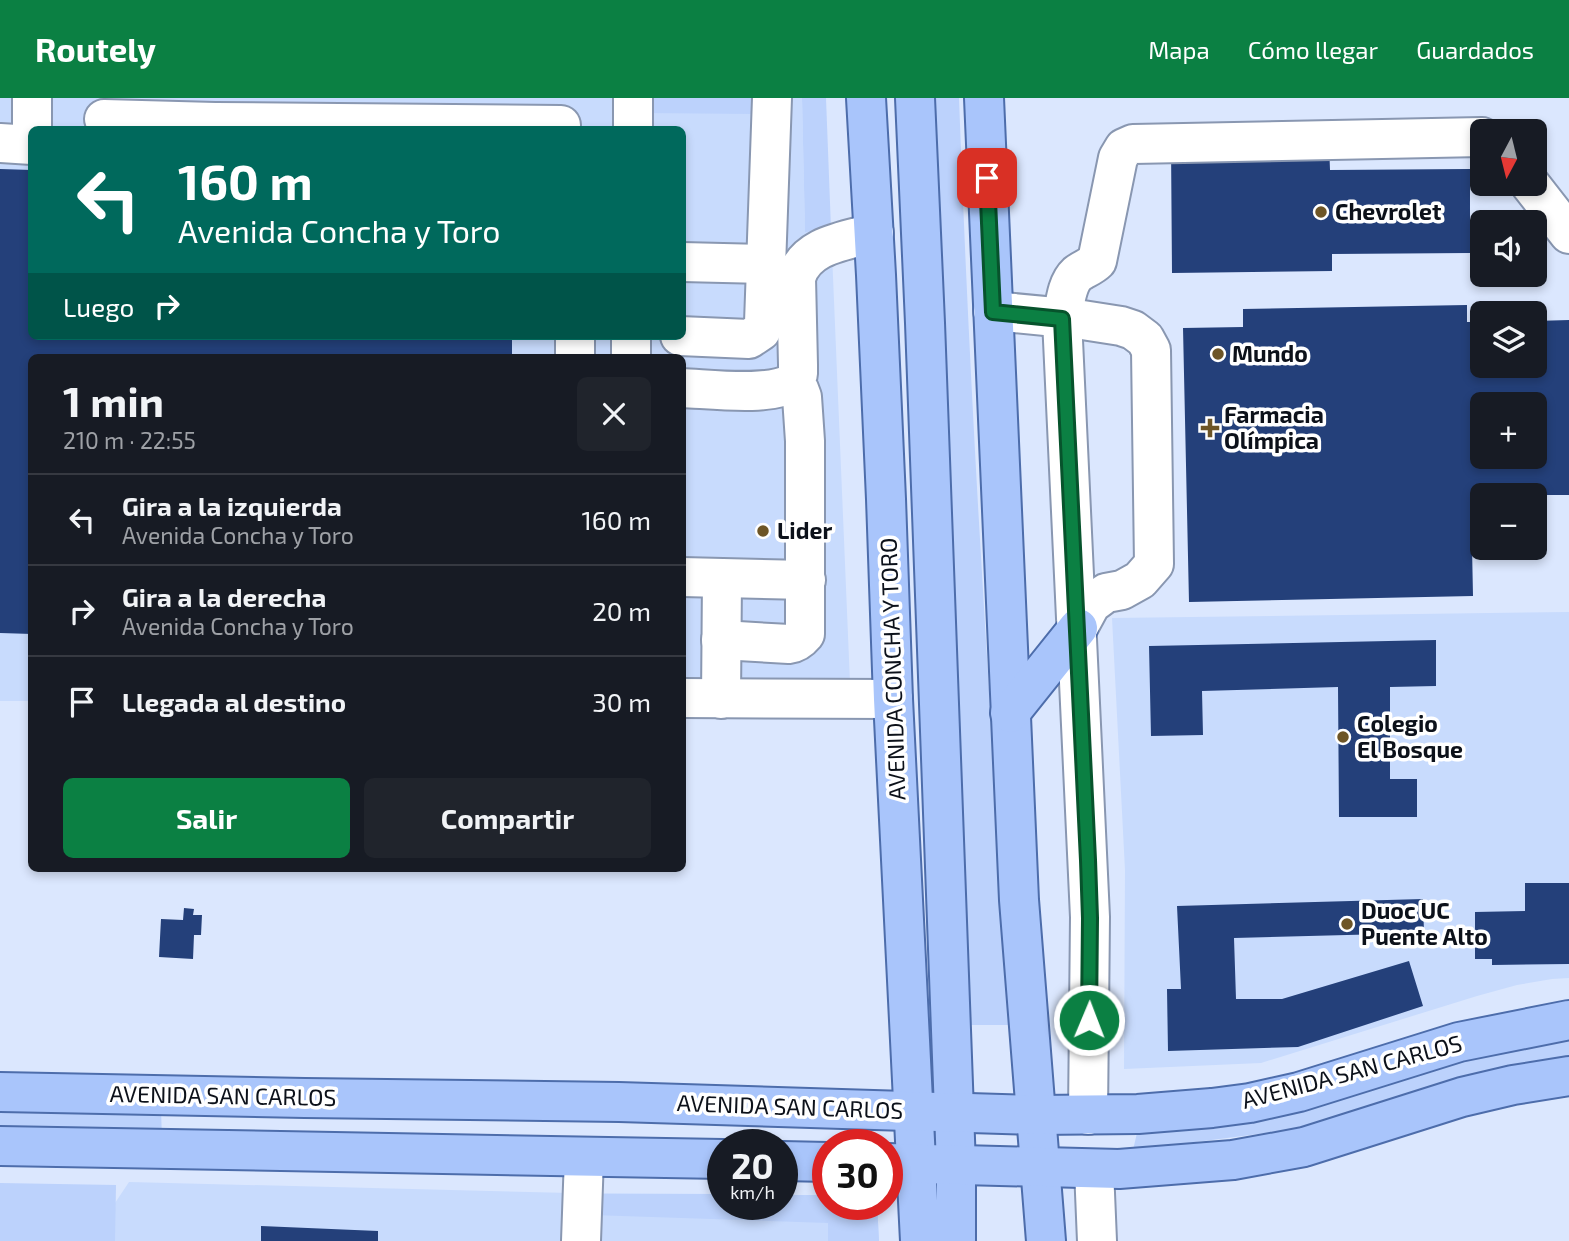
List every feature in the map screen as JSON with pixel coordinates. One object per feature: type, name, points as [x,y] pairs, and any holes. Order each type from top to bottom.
[{"type":"main road","name":"AVENIDA CONCHA Y TORO","points":[[866,98],[914,1110],[903,1160]]},
{"type":"main road","name":"AVENIDA CONCHA Y TORO","points":[[915,98],[956,1166],[956,1241]]},
{"type":"main road","points":[[984,98],[1019,900],[1046,1241]]},
{"type":"main road","points":[[887,499],[925,323]]},
{"type":"main road","points":[[1010,713],[1077,628]]},
{"type":"main road","name":"AVENIDA SAN CARLOS","points":[[0,1091],[619,1102],[1037,1115],[1173,1112],[1250,1102],[1299,1092],[1459,1042],[1569,1020]]},
{"type":"main road","points":[[903,1164],[1094,1169],[1158,1167],[1264,1156],[1304,1147],[1462,1097],[1569,1076]]},
{"type":"main road","points":[[227,1151],[235,1146],[245,1130],[242,1110],[228,1096]]},
{"type":"main road","points":[[299,1152],[286,1133],[286,1122],[289,1112],[305,1098]]},
{"type":"main road","points":[[0,1146],[707,1160]]},
{"type":"main road","name":"AVENIDA CONCHA Y TORO","points":[[903,1169],[919,1241]]},
{"type":"street","points":[[32,98],[32,126]]},
{"type":"street","points":[[633,98],[633,126]]},
{"type":"street","points":[[686,336],[749,339],[761,331],[764,323],[772,98]]},
{"type":"street","points":[[104,119],[216,110],[561,118]]},
{"type":"street","points":[[1088,1115],[1090,918],[1062,319],[1070,284],[1076,274],[1097,261],[1118,159],[1124,148],[1133,144],[1470,137]]},
{"type":"street","points":[[0,144],[28,145]]},
{"type":"street","points":[[1540,196],[1569,233]]},
{"type":"street","points":[[686,388],[777,389],[793,382],[798,374],[796,278],[799,268],[806,258],[828,245],[874,233]]},
{"type":"street","points":[[686,262],[767,264]]},
{"type":"street","points":[[993,312],[1121,326],[1133,330],[1145,339],[1151,350],[1154,564],[1140,580],[1122,590],[1106,593],[1091,604],[1077,628]]},
{"type":"street","points":[[721,640],[789,644],[801,640],[805,634],[805,441],[802,397],[793,382]]},
{"type":"street","points":[[686,577],[806,580]]},
{"type":"street","points":[[721,699],[722,579]]},
{"type":"street","points":[[686,698],[893,699]]},
{"type":"street","points":[[581,1241],[584,1157]]},
{"type":"street","points":[[1094,1169],[1097,1241]]},
{"type":"shaded area","points":[[0,98],[802,98],[805,231],[831,229],[851,707],[686,705],[686,354],[28,354],[28,701],[0,701]]},
{"type":"shaded area","points":[[644,98],[753,98],[753,114],[644,113]]},
{"type":"shaded area","points":[[802,98],[826,98],[831,229],[805,232]]},
{"type":"shaded area","points":[[932,98],[959,98],[988,678],[1011,1025],[967,1025]]},
{"type":"shaded area","points":[[1569,612],[1569,978],[1517,985],[1477,996],[1261,1063],[1124,1069],[1125,870],[1112,618]]},
{"type":"shaded area","points":[[1569,1039],[1569,1058],[1384,1103],[1289,1130],[1133,1150],[1137,1133],[1481,1052]]},
{"type":"shaded area","points":[[0,1105],[161,1109],[162,1141],[0,1136]]},
{"type":"shaded area","points":[[129,1182],[707,1194],[707,1220],[798,1220],[798,1195],[812,1195],[812,1220],[878,1220],[879,1241],[115,1241],[115,1203]]},
{"type":"shaded area","points":[[0,1183],[116,1185],[115,1241],[0,1241]]},
{"type":"shaded area","points":[[593,1194],[707,1194],[707,1219],[592,1215]]},
{"type":"shaded area","points":[[798,1195],[812,1195],[812,1220],[878,1220],[879,1241],[828,1241],[828,1223],[740,1220],[798,1220]]},
{"type":"building","name":"Chevrolet","points":[[1329,143],[1330,170],[1470,169],[1470,253],[1332,254],[1332,271],[1172,273],[1171,145]]},
{"type":"building","points":[[0,169],[28,170],[28,340],[512,340],[512,354],[28,354],[28,634],[0,633]]},
{"type":"building","points":[[1467,305],[1467,322],[1470,322],[1470,378],[1547,378],[1547,321],[1569,320],[1569,495],[1547,495],[1547,483],[1470,483],[1473,596],[1189,602],[1183,328],[1243,327],[1243,309]]},
{"type":"building","points":[[1436,640],[1436,686],[1390,687],[1390,779],[1417,779],[1417,817],[1339,817],[1338,687],[1202,691],[1203,735],[1151,736],[1149,646]]},
{"type":"building","points":[[1525,883],[1569,883],[1569,964],[1492,965],[1492,959],[1475,959],[1475,912],[1525,911]]},
{"type":"building","points":[[1423,899],[1424,933],[1234,938],[1236,999],[1282,999],[1409,961],[1423,1006],[1298,1047],[1168,1051],[1167,989],[1181,989],[1177,906]]},
{"type":"building","points":[[184,908],[194,909],[193,915],[202,915],[201,935],[194,935],[193,959],[159,957],[161,919],[183,920]]},
{"type":"building","points":[[261,1226],[378,1231],[378,1241],[261,1241]]},
{"type":"place","name":"Chevrolet","points":[[1321,212]]},
{"type":"place","name":"Mundo","points":[[1218,354]]},
{"type":"place","name":"Farmacia Olímpica","points":[[1210,428]]},
{"type":"place","name":"Lider","points":[[763,531]]},
{"type":"place","name":"Colegio El Bosque","points":[[1343,737]]},
{"type":"place","name":"Duoc UC Puente Alto","points":[[1347,924]]},
{"type":"route","points":[[987,178],[993,312],[1062,319],[1088,860],[1089,1020]]}]
